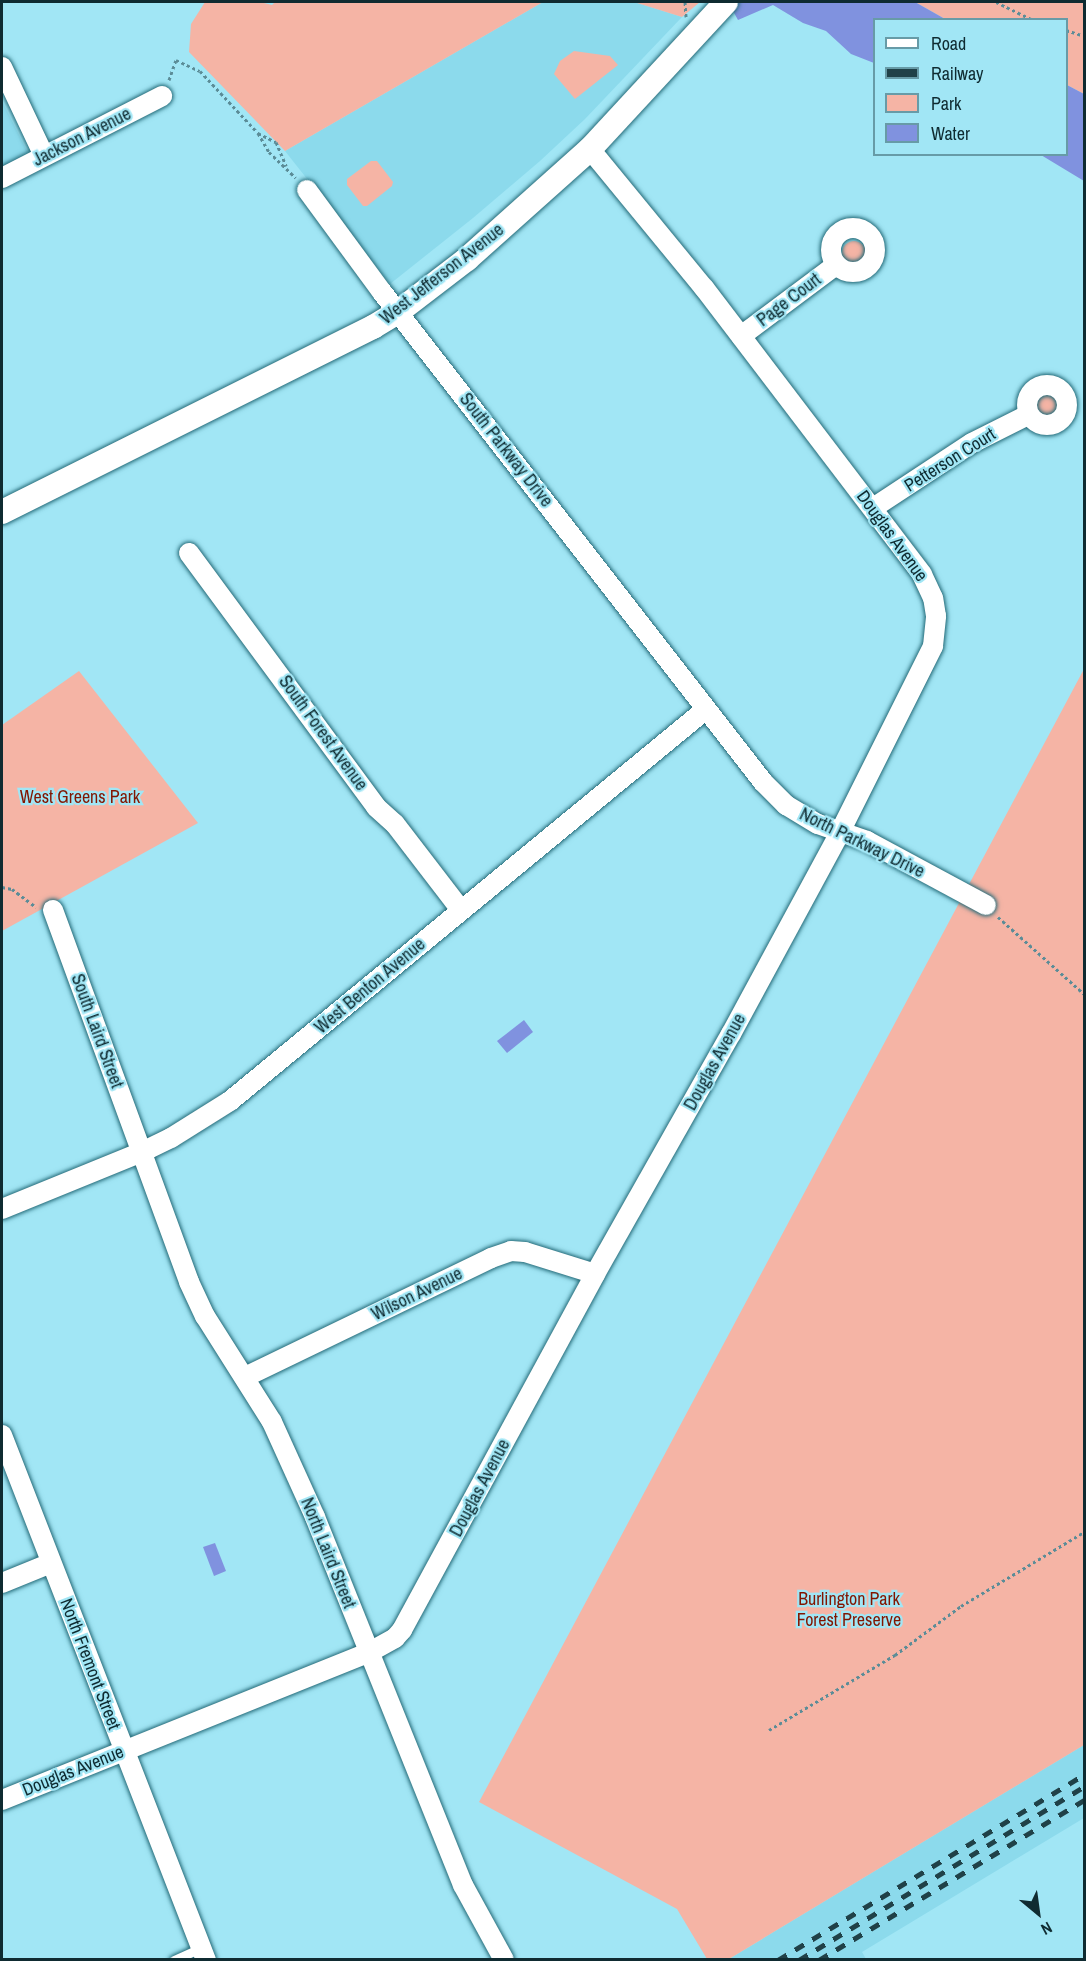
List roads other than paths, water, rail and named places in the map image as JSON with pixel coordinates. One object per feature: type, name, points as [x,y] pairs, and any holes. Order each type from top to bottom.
[{"type":"street","name":"West Jefferson Avenue","points":[[2,512],[362,333],[398,312],[490,239],[590,149],[723,5]]},
{"type":"street","points":[[2,66],[44,156]]},
{"type":"street","name":"Jackson Avenue","points":[[2,178],[162,96]]},
{"type":"street","name":"Douglas Avenue","points":[[2,1800],[368,1653],[395,1638],[410,1620],[595,1274],[731,1034],[840,832],[926,664],[935,634],[936,616],[927,584],[873,508],[741,336],[590,149]]},
{"type":"street","name":"South Parkway Drive","points":[[307,190],[398,312],[705,710]]},
{"type":"street","name":"Page Court","points":[[741,336],[836,265]]},
{"type":"street","name":"Petterson Court","points":[[873,508],[972,443],[1028,415]]},
{"type":"street","name":"South Forest Avenue","points":[[189,553],[376,807],[395,824],[461,910]]},
{"type":"street","name":"North Parkway Drive","points":[[705,710],[763,782],[786,805],[818,824],[867,841],[986,906]]},
{"type":"street","name":"West Benton Avenue","points":[[2,1209],[142,1152],[198,1122],[258,1080],[705,710]]},
{"type":"street","name":"South Laird Street","points":[[53,910],[142,1152]]},
{"type":"street","name":"North Laird Street","points":[[142,1152],[189,1282],[205,1316],[272,1422],[305,1496],[463,1885],[504,1959]]},
{"type":"street","name":"Wilson Avenue","points":[[245,1377],[491,1258],[511,1251],[525,1252],[595,1274]]},
{"type":"street","name":"North Fremont Street","points":[[2,1435],[203,1954]]},
{"type":"street","points":[[2,1583],[51,1563]]},
{"type":"lane","points":[[174,1959],[203,1954]]},
{"type":"water","points":[[728,2],[915,2],[943,18],[873,18],[873,63],[851,54],[826,31],[803,23],[773,5],[738,20]]},
{"type":"water","points":[[1068,86],[1084,94],[1084,181],[1043,156],[1068,156]]},
{"type":"water","points":[[524,1020],[533,1032],[507,1053],[497,1041]]},
{"type":"water","points":[[215,1543],[226,1571],[214,1576],[203,1547]]},
{"type":"railway","points":[[778,1960],[1084,1775]]},
{"type":"railway","points":[[799,1960],[1084,1787]]},
{"type":"railway","points":[[819,1960],[1084,1800]]},
{"type":"park label","name":"West Greens Park","points":[[80,797]]},
{"type":"park label","name":"Burlington Park Forest Preserve","points":[[849,1610]]}]
